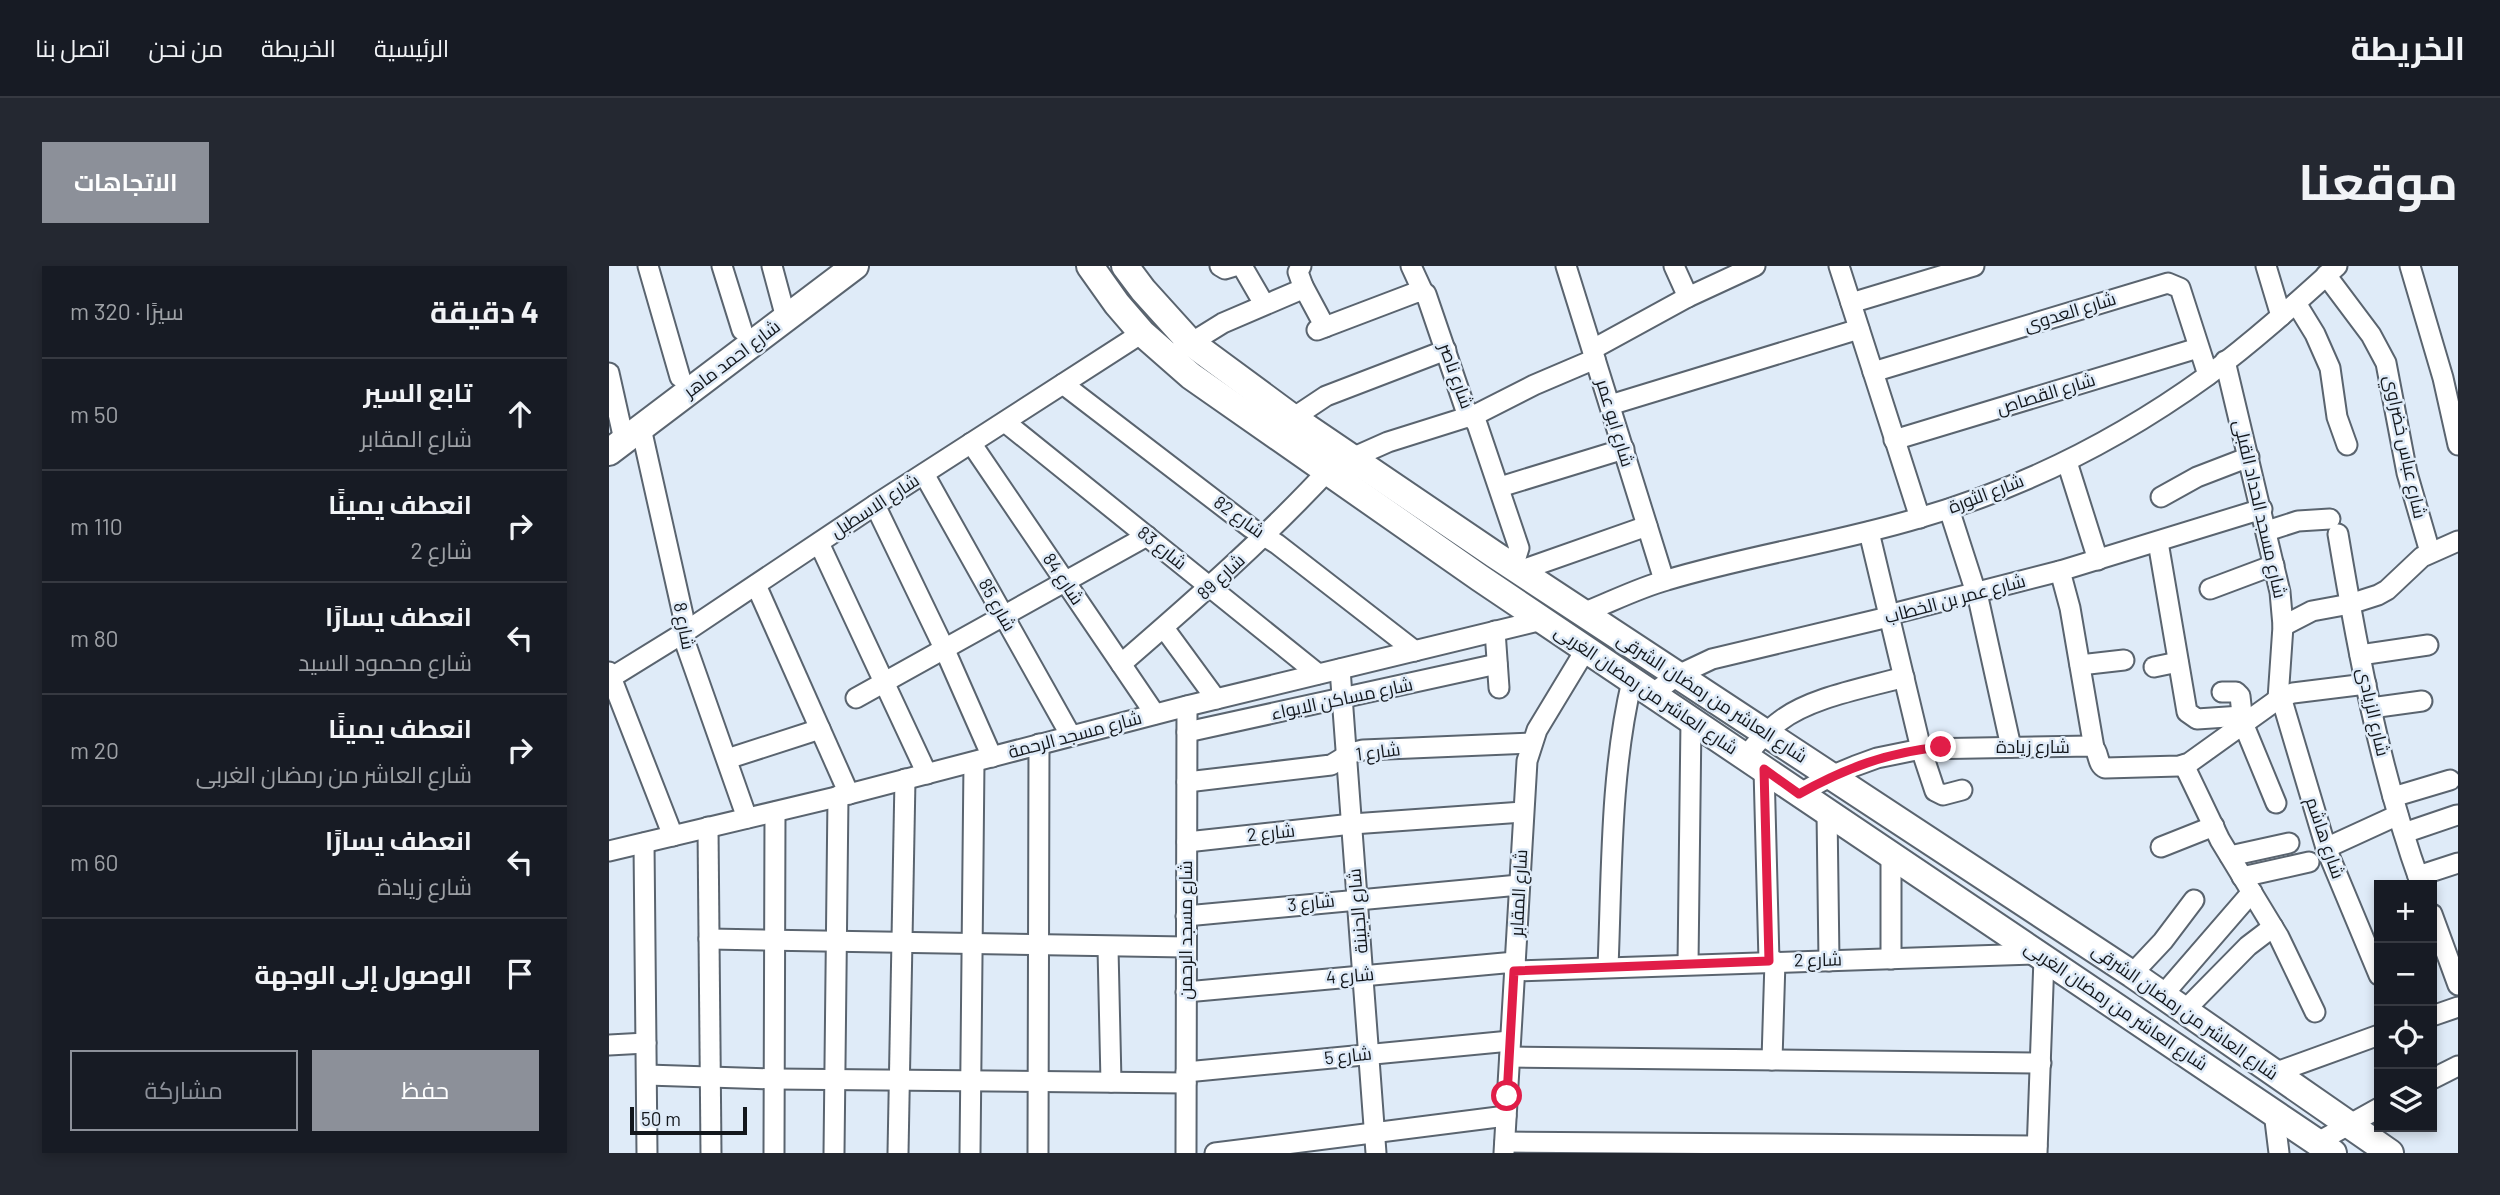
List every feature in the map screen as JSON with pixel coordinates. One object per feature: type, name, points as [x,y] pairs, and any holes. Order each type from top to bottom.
[{"type":"street","points":[[648,266],[680,377]]},
{"type":"street","points":[[722,266],[742,330]]},
{"type":"street","points":[[772,266],[784,309]]},
{"type":"street","name":"شارع احمد ماهر","points":[[621,435],[784,309],[827,266]]},
{"type":"street","name":"شارع احمد ماهر","points":[[621,435],[680,377],[742,330],[784,309],[855,266]]},
{"type":"street","name":"شارع العاشر من رمضان الشرقى","points":[[1125,266],[1190,342],[1293,418],[1341,461],[1509,565],[1831,776],[2147,985],[2390,1153]]},
{"type":"street","points":[[1220,266],[1225,269],[1235,266]]},
{"type":"street","points":[[1242,266],[1264,304]]},
{"type":"street","points":[[1301,266],[1298,272],[1321,328],[1423,292]]},
{"type":"street","name":"شارع ناصر","points":[[1411,266],[1423,292],[1429,298],[1465,408],[1477,424],[1500,487],[1518,548],[1509,565]]},
{"type":"street","name":"شارع ابو عمر","points":[[1566,266],[1664,580]]},
{"type":"street","points":[[1674,266],[1688,297]]},
{"type":"street","points":[[1341,461],[1388,442],[1471,417],[1594,354],[1688,297],[1755,266]]},
{"type":"street","points":[[1839,266],[1920,518]]},
{"type":"street","points":[[1851,303],[1974,266]]},
{"type":"street","points":[[2174,266],[2198,348],[2209,375]]},
{"type":"street","points":[[2266,266],[2288,309],[2315,334],[2330,368],[2337,417],[2347,445]]},
{"type":"street","points":[[2410,266],[2443,378],[2458,445]]},
{"type":"street","name":"شارع العاشر من رمضان الغربى","points":[[1098,268],[1142,333],[1191,376],[1341,461],[1480,578],[2325,1148]]},
{"type":"street","name":"شارع الثورة","points":[[1583,613],[1664,580],[1870,532],[1949,509],[2067,462],[2139,421],[2209,375],[2332,271]]},
{"type":"street","name":"شارع عباس خضراوي","points":[[2332,271],[2386,363],[2407,473],[2430,552]]},
{"type":"street","name":"شارع العدوى","points":[[1873,372],[2163,283],[2172,283],[2180,288]]},
{"type":"street","points":[[1169,358],[1223,323],[1300,290],[1303,286]]},
{"type":"street","points":[[1610,405],[1859,329]]},
{"type":"street","name":"شارع الاسطبل","points":[[610,677],[685,632],[875,505],[1142,333]]},
{"type":"street","name":"شارع القصاص","points":[[1894,440],[2198,348]]},
{"type":"street","points":[[1293,418],[1325,396],[1446,350]]},
{"type":"street","name":"شارع مسجد الحداد القبلى","points":[[2225,361],[2262,509],[2281,603],[2283,626],[2279,698]]},
{"type":"street","name":"شارع 8","points":[[609,373],[621,435],[683,615],[688,651],[747,818]]},
{"type":"street","name":"شارع 82","points":[[1063,384],[1415,651]]},
{"type":"street","name":"شارع 83","points":[[1005,422],[1318,674]]},
{"type":"street","name":"شارع 84","points":[[971,443],[1155,714]]},
{"type":"street","points":[[1500,487],[1624,449]]},
{"type":"street","points":[[2161,497],[2197,477],[2249,457]]},
{"type":"street","name":"شارع 89","points":[[1121,664],[1211,587],[1341,461]]},
{"type":"street","points":[[2067,462],[2098,561]]},
{"type":"street","name":"شارع 85","points":[[924,474],[1071,736]]},
{"type":"street","points":[[875,505],[944,648],[983,759],[972,943],[970,1153]]},
{"type":"street","points":[[1949,509],[1977,592],[2011,747]]},
{"type":"street","name":"شارع عمر بن الخطاب","points":[[1642,687],[1678,676],[1729,654],[2098,561],[2262,509]]},
{"type":"street","name":"شارع الزيادى","points":[[2267,531],[2298,521],[2334,527],[2365,684],[2398,815],[2420,880]]},
{"type":"street","points":[[1480,578],[1509,565],[1647,526]]},
{"type":"street","points":[[1870,532],[1921,749],[1937,793],[1943,795],[1962,790]]},
{"type":"street","points":[[856,698],[1147,536]]},
{"type":"street","points":[[2283,626],[2312,611],[2350,604],[2383,593],[2422,557],[2458,541]]},
{"type":"street","points":[[2158,542],[2185,708],[2189,715],[2197,719],[2243,720]]},
{"type":"street","points":[[819,543],[927,774]]},
{"type":"street","points":[[2210,589],[2274,565]]},
{"type":"street","points":[[2060,571],[2070,608],[2094,748]]},
{"type":"street","points":[[756,585],[820,729],[844,795],[836,940],[834,1153]]},
{"type":"street","name":"شارع مسجد الرحمة","points":[[609,851],[844,795],[1155,714],[1542,620]]},
{"type":"street","points":[[1164,628],[1216,699]]},
{"type":"street","points":[[1495,631],[1499,688]]},
{"type":"street","points":[[1591,652],[1614,634]]},
{"type":"street","points":[[2360,655],[2428,645]]},
{"type":"street","name":"شارع المقابر","points":[[1504,1148],[1527,761],[1531,743],[1544,716],[1591,652]]},
{"type":"street","points":[[2080,665],[2124,660]]},
{"type":"street","points":[[2154,667],[2178,662]]},
{"type":"street","name":"شارع مساكن الايواء","points":[[1187,732],[1497,664]]},
{"type":"street","name":"شارع الجنينة","points":[[1340,669],[1376,1153]]},
{"type":"street","points":[[610,677],[673,836]]},
{"type":"street","points":[[1772,1060],[1772,961],[1754,763],[1766,734],[1780,721],[1804,707],[1904,677]]},
{"type":"street","points":[[2315,1012],[2273,927],[2229,856],[2184,765],[2243,720],[2279,698],[2293,693],[2365,684]]},
{"type":"street","points":[[1608,967],[1616,771],[1623,721],[1642,687]]},
{"type":"street","points":[[2223,692],[2239,693],[2243,720],[2276,803]]},
{"type":"street","name":"شارع هاشم","points":[[2279,698],[2326,848],[2374,963]]},
{"type":"street","points":[[2371,708],[2422,701]]},
{"type":"street","name":"شارع مسجد الرحمن","points":[[1186,1153],[1187,706]]},
{"type":"street","points":[[1688,964],[1691,720]]},
{"type":"street","points":[[727,760],[820,729]]},
{"type":"street","name":"شارع 1","points":[[1187,782],[1331,765],[1363,750],[1531,743]]},
{"type":"street","points":[[1038,1153],[1039,744]]},
{"type":"street","name":"شارع زيادة","points":[[1799,794],[1831,776],[1877,758],[1921,749],[2094,748],[2100,765],[2105,768],[2184,765]]},
{"type":"street","points":[[898,1153],[905,779]]},
{"type":"street","points":[[2326,848],[2398,815],[2450,780]]},
{"type":"street","points":[[774,1153],[775,811]]},
{"type":"street","name":"شارع 2","points":[[1187,842],[1352,824],[1523,811]]},
{"type":"street","points":[[1827,812],[1829,961]]},
{"type":"street","points":[[2398,815],[2457,815]]},
{"type":"street","points":[[2161,847],[2214,825]]},
{"type":"street","points":[[708,827],[711,1153]]},
{"type":"street","points":[[644,843],[647,1153]]},
{"type":"street","points":[[2229,856],[2289,843]]},
{"type":"street","points":[[1891,856],[1891,959]]},
{"type":"street","points":[[2123,1011],[2247,884],[2309,862]]},
{"type":"street","points":[[2422,880],[2458,863]]},
{"type":"street","name":"شارع 3","points":[[1186,916],[1519,885]]},
{"type":"street","points":[[2147,985],[2163,941],[2194,900]]},
{"type":"street","points":[[2185,1011],[2248,946],[2273,927]]},
{"type":"street","points":[[2437,928],[2458,985]]},
{"type":"street","points":[[709,939],[1038,944],[1108,948],[1186,947]]},
{"type":"street","points":[[1108,948],[1111,1082]]},
{"type":"street","points":[[1504,1148],[2037,1149],[2041,1063],[2041,956]]},
{"type":"street","name":"شارع 2","points":[[1514,966],[1608,967],[2041,956]]},
{"type":"street","name":"شارع 4","points":[[1186,992],[1363,974],[1514,966]]},
{"type":"street","points":[[2437,1014],[2458,1007]]},
{"type":"street","points":[[2279,1153],[2269,1109],[2279,1077],[2374,1037]]},
{"type":"street","points":[[609,1045],[646,1043]]},
{"type":"street","name":"شارع 5","points":[[647,1075],[1111,1082],[1186,1077],[1368,1054],[1510,1049],[1772,1060],[2041,1063]]},
{"type":"street","points":[[2437,1078],[2456,1072]]},
{"type":"street","points":[[2325,1148],[2349,1125],[2374,1111]]},
{"type":"street","points":[[1215,1153],[1506,1116]]},
{"type":"route","points":[[1507,1096],[1514,971],[1769,961],[1764,769],[1799,794],[1831,776],[1877,758],[1941,747]]}]
